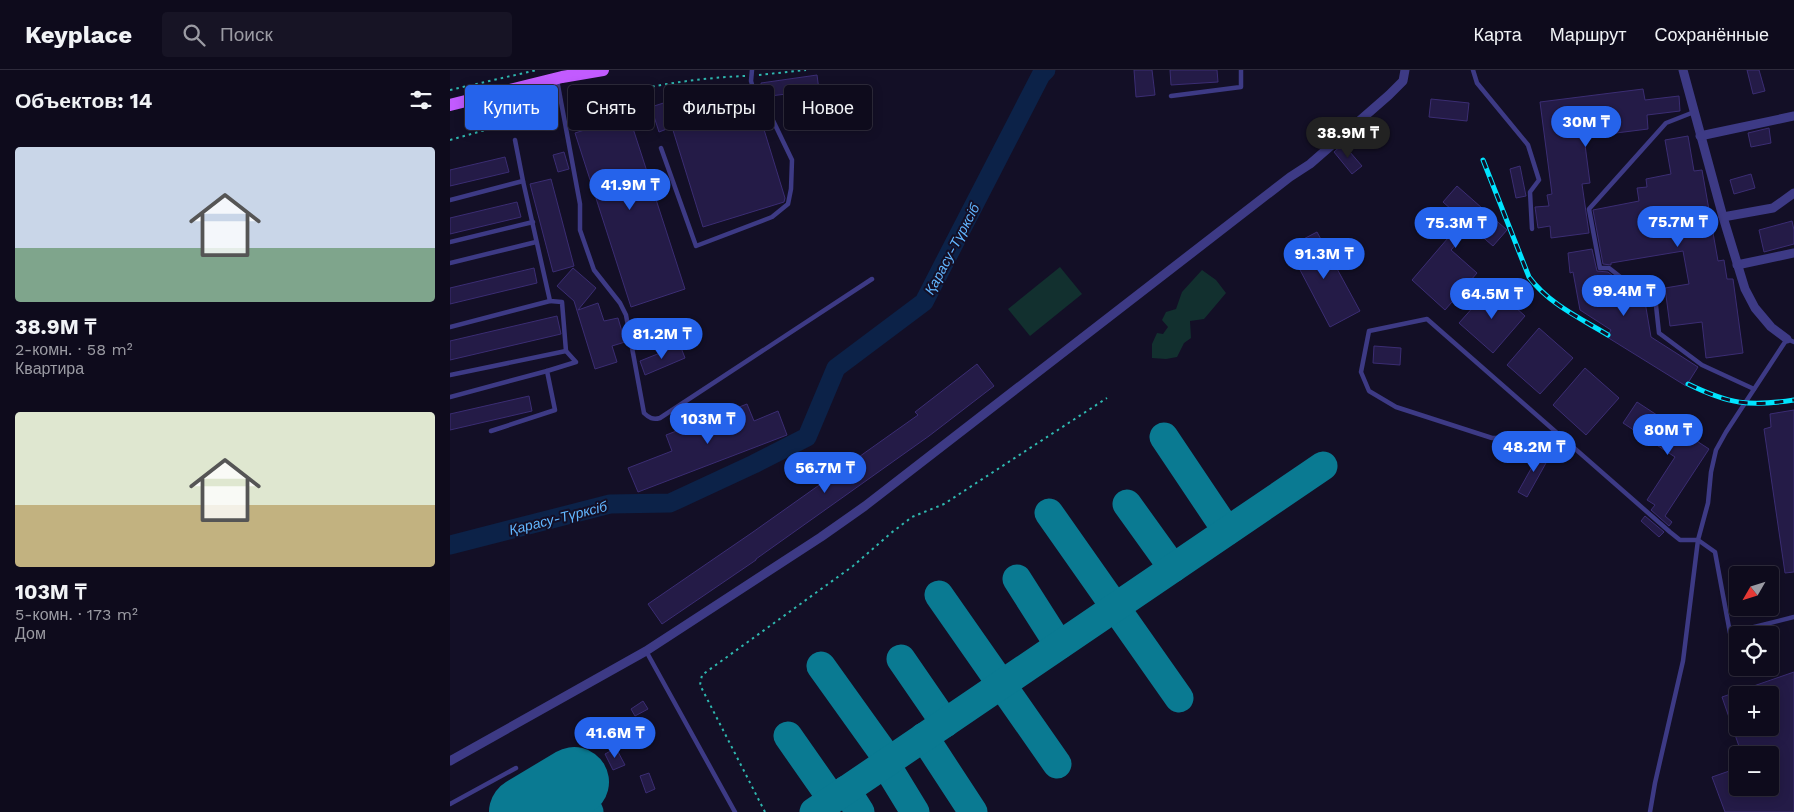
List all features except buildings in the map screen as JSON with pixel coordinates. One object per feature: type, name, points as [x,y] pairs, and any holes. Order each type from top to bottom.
[{"type":"main road","points":[[450,105],[559,75],[603,70]]},
{"type":"street","points":[[450,760],[646,651],[821,538],[920,465],[1275,189],[1310,164],[1404,81],[1405,70]]},
{"type":"street","points":[[1683,70],[1700,136],[1745,289],[1755,308],[1770,327],[1790,341]]},
{"type":"street","points":[[1700,136],[1794,116]]},
{"type":"street","points":[[1723,217],[1773,208],[1794,193]]},
{"type":"street","points":[[1737,265],[1794,253]]},
{"type":"lane","points":[[1171,96],[1241,87],[1241,70]]},
{"type":"lane","points":[[1473,70],[1477,83],[1528,145],[1539,180],[1530,192],[1532,229]]},
{"type":"lane","points":[[661,148],[696,246],[772,217],[788,204],[791,190],[792,160],[767,108],[755,95],[752,73]]},
{"type":"lane","points":[[559,75],[580,204],[580,230],[594,270],[620,303],[626,315],[644,413],[648,416],[654,419],[660,418],[872,279]]},
{"type":"lane","points":[[1694,112],[1666,123],[1589,209],[1600,268],[1609,268],[1623,280],[1654,278],[1659,333],[1702,365],[1754,388]]},
{"type":"lane","points":[[515,140],[522,180],[550,301]]},
{"type":"lane","points":[[450,200],[522,180]]},
{"type":"lane","points":[[450,242],[533,222]]},
{"type":"lane","points":[[450,264],[536,242]]},
{"type":"lane","points":[[450,327],[550,301],[562,302],[566,351],[576,362],[450,397]]},
{"type":"lane","points":[[1562,437],[1492,438],[1396,407],[1368,391],[1361,372],[1368,331],[1427,319],[1680,540],[1698,540],[1715,552],[1730,633],[1794,616]]},
{"type":"lane","points":[[1650,812],[1683,661],[1698,540],[1708,503],[1711,472],[1716,450],[1754,388],[1790,341]]},
{"type":"lane","points":[[450,375],[566,351]]},
{"type":"lane","points":[[491,431],[555,410],[547,371]]},
{"type":"lane","points":[[646,651],[734,812]]},
{"type":"lane","points":[[450,804],[516,768]]},
{"type":"path","points":[[450,90],[537,70]]},
{"type":"path","points":[[450,140],[601,97],[712,77],[806,70]]},
{"type":"path","points":[[765,812],[700,685],[702,675],[853,566],[912,517],[944,504],[1107,398]]},
{"type":"green space","points":[[1060,267],[1082,294],[1030,336],[1008,309]]},
{"type":"green space","points":[[1202,270],[1216,280],[1226,293],[1204,319],[1190,321],[1191,338],[1184,343],[1177,357],[1166,359],[1152,358],[1152,344],[1157,333],[1163,334],[1168,327],[1162,320],[1166,312],[1176,309],[1182,292]]},
{"type":"waterway","name":"Қарасу-Түрксіб","points":[[450,545],[610,504],[670,503],[807,437],[836,368],[924,302],[1041,75],[1046,70]]},
{"type":"taxiway","points":[[1164,437],[1227,531]]},
{"type":"taxiway","points":[[814,812],[1323,466]]},
{"type":"taxiway","points":[[1127,504],[1173,568]]},
{"type":"taxiway","points":[[1049,513],[1179,698]]},
{"type":"taxiway","points":[[1017,579],[1059,645]]},
{"type":"taxiway","points":[[939,595],[1057,764]]},
{"type":"taxiway","points":[[901,659],[945,723]]},
{"type":"taxiway","points":[[821,666],[889,761]]},
{"type":"taxiway","points":[[788,736],[832,799]]},
{"type":"taxiway","points":[[924,737],[973,812]]},
{"type":"taxiway","points":[[885,763],[915,812]]},
{"type":"taxiway","points":[[574,782],[589,812]]},
{"type":"taxiway","points":[[846,790],[860,812]]},
{"type":"runway","points":[[524,812],[574,782]]},
{"type":"railway","points":[[1483,160],[1529,277],[1555,303],[1608,335]]},
{"type":"railway","points":[[1688,384],[1716,396],[1740,402],[1764,403],[1794,400]]}]
